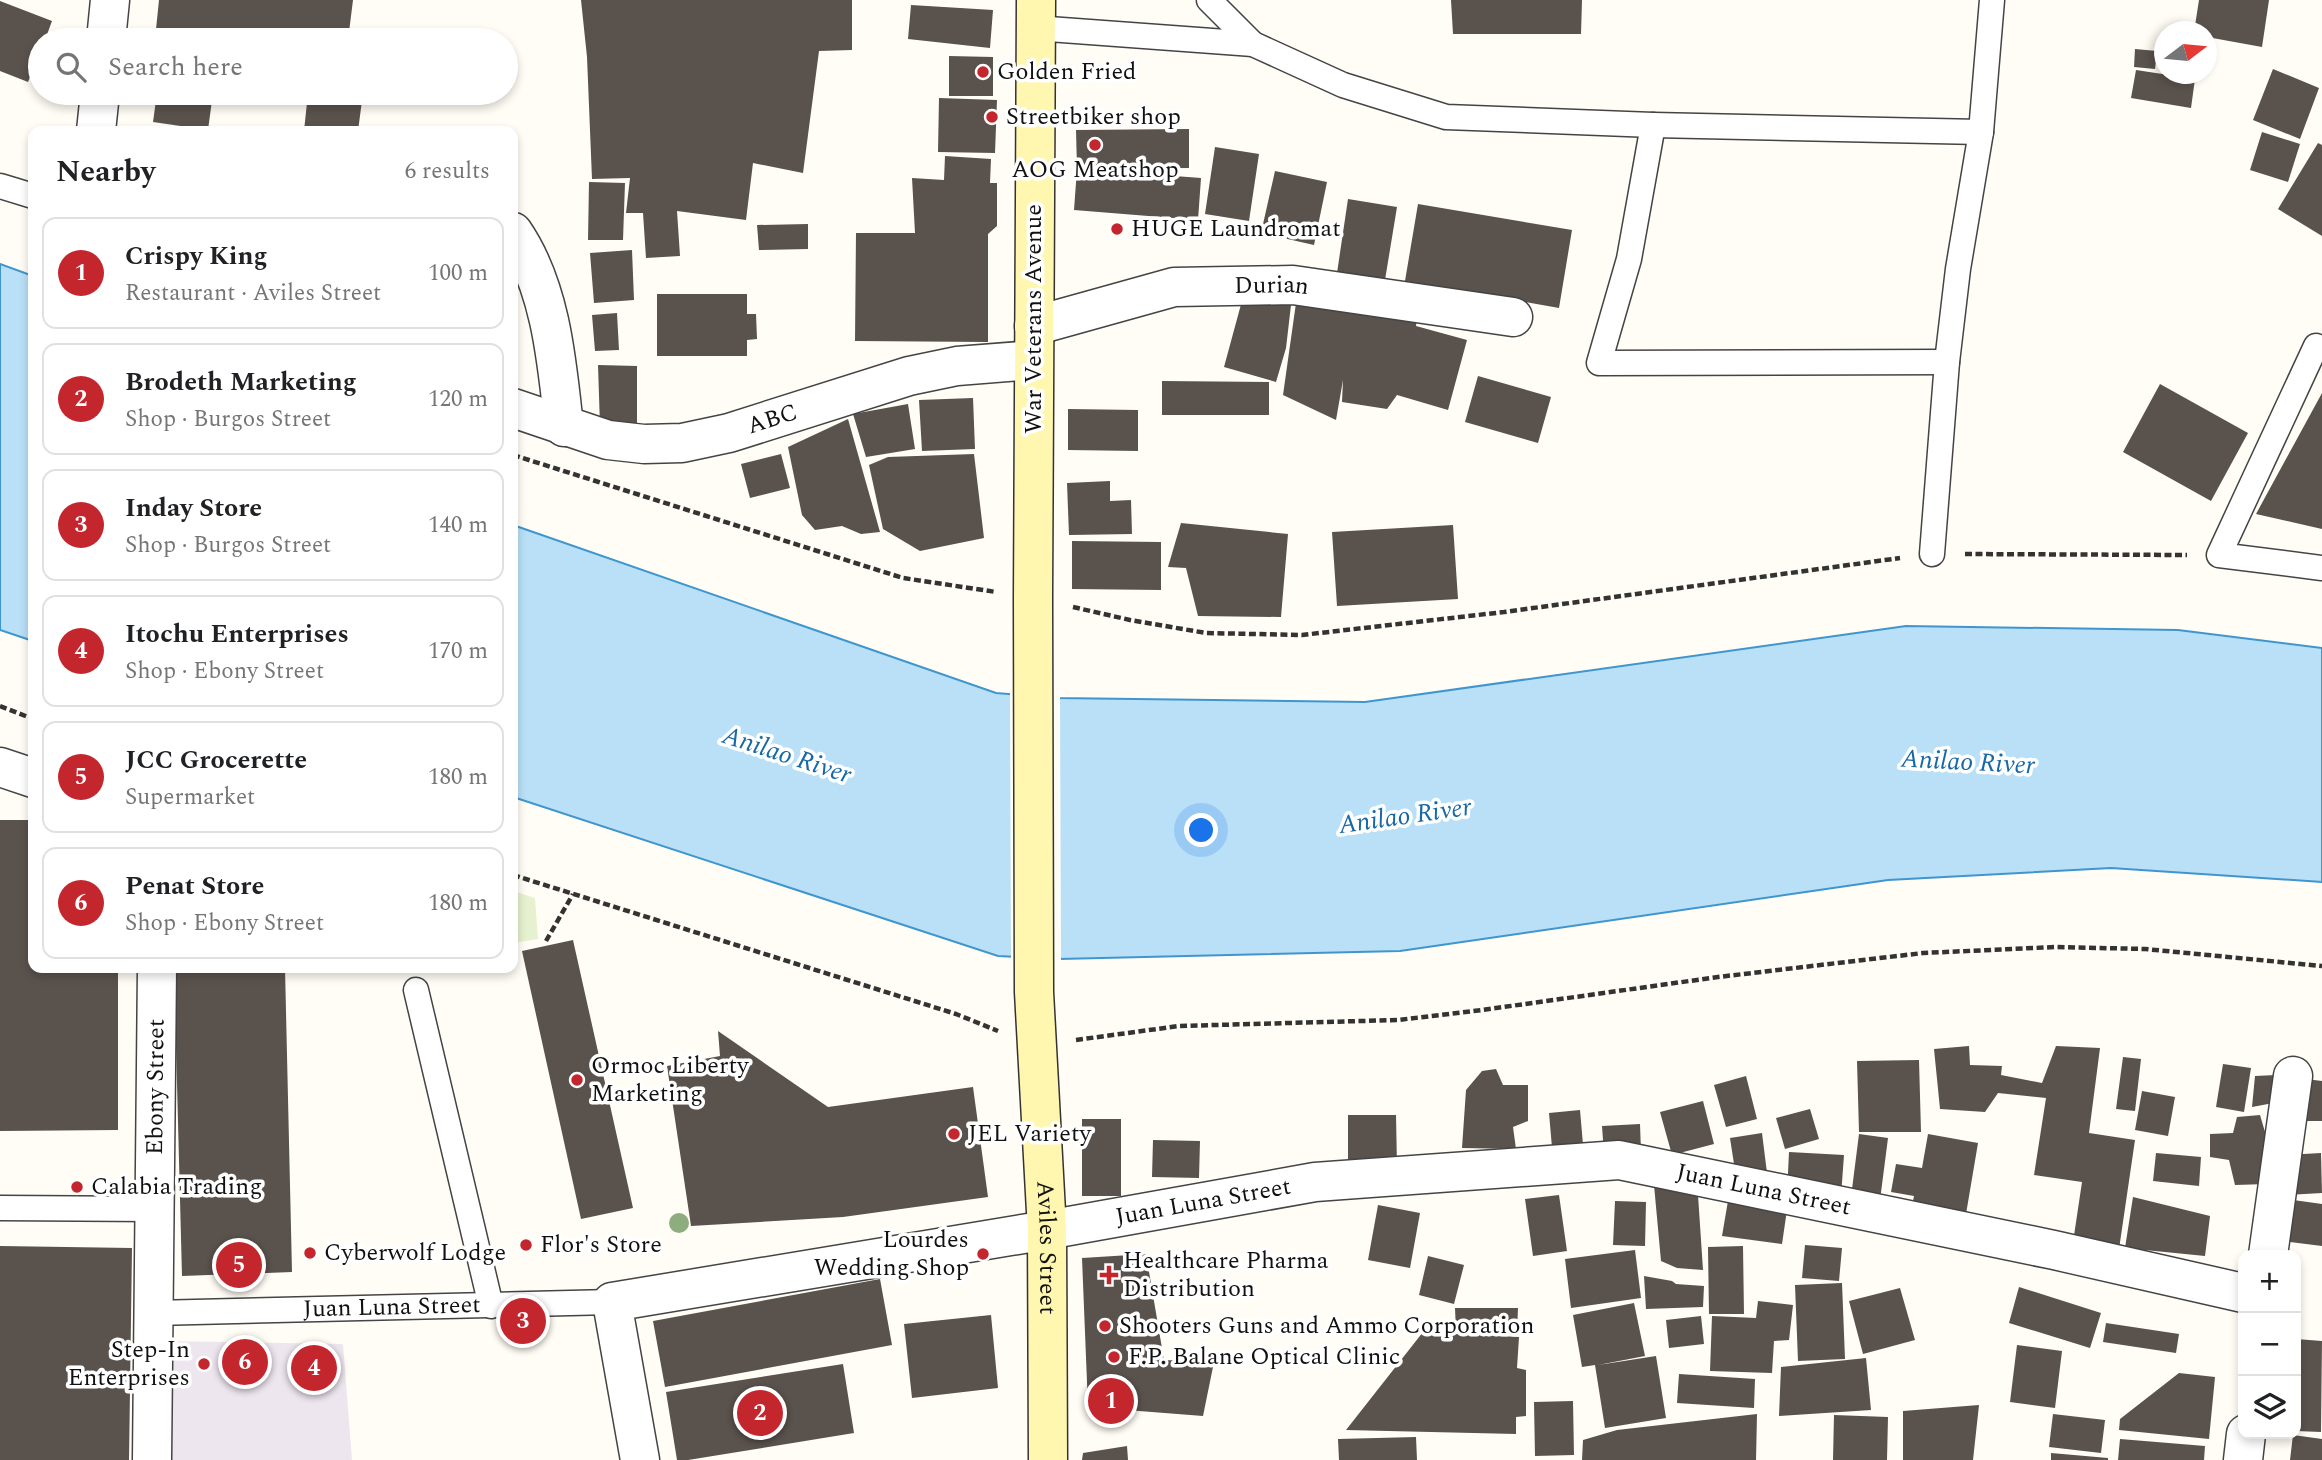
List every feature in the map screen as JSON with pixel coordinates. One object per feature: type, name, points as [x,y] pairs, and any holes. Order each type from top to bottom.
[{"type":"main road","name":"War Veterans Avenue","points":[[1034,992],[1035,14]]},
{"type":"main road","name":"Aviles Street","points":[[1034,992],[1047,1230],[1048,1460]]},
{"type":"street","points":[[107,28],[110,0]]},
{"type":"street","points":[[97,126],[99,105]]},
{"type":"street","points":[[518,241],[531,264],[546,313],[559,375],[564,427]]},
{"type":"street","name":"Durian","points":[[1033,343],[1174,287],[1293,285],[1513,317]]},
{"type":"street","name":"ABC","points":[[518,410],[608,440],[644,444],[682,443],[729,433],[909,376],[957,366],[1033,343]]},
{"type":"street","points":[[0,767],[28,776]]},
{"type":"street","name":"Ebony Street","points":[[152,1460],[157,973]]},
{"type":"street","points":[[2269,1250],[2293,1076]]},
{"type":"street","name":"Juan Luna Street","points":[[612,1302],[1047,1230],[1315,1182],[1619,1160],[2238,1292]]},
{"type":"street","points":[[612,1302],[640,1460]]},
{"type":"street","points":[[2243,1460],[2245,1439]]},
{"type":"lane","points":[[1209,0],[1253,44]]},
{"type":"lane","points":[[1932,554],[1947,362],[1958,269],[1981,132],[1992,0]]},
{"type":"lane","points":[[1035,14],[1253,44],[1343,85],[1446,117],[1653,125],[1981,132]]},
{"type":"lane","points":[[1653,125],[1629,259],[1599,363],[1947,362]]},
{"type":"lane","points":[[0,186],[28,194]]},
{"type":"lane","points":[[2316,346],[2219,555],[2322,568]]},
{"type":"lane","points":[[416,990],[491,1306]]},
{"type":"lane","points":[[0,1208],[155,1209]]},
{"type":"lane","name":"Juan Luna Street","points":[[154,1313],[612,1302]]},
{"type":"path","points":[[518,457],[903,578],[1033,598],[1130,620],[1206,633],[1302,635],[1504,612],[1932,554],[2219,555]]},
{"type":"path","points":[[0,706],[28,717]]},
{"type":"path","points":[[518,877],[956,1014],[998,1031],[1036,1038],[1078,1040],[1179,1026],[1398,1020],[1718,977],[1923,953],[2056,947],[2145,949],[2322,967]]},
{"type":"path","points":[[546,941],[573,894]]},
{"type":"shaded area","points":[[165,1341],[343,1344],[352,1460],[163,1460]]},
{"type":"green space","points":[[518,893],[535,898],[538,939],[518,942]]},
{"type":"water","points":[[0,264],[28,274],[28,639],[0,630]]},
{"type":"water","name":"Anilao River","points":[[518,527],[996,693],[1057,698],[1365,702],[1906,626],[2178,630],[2322,648],[2322,882],[2111,868],[1888,880],[1400,951],[1059,959],[998,956],[518,799]]},
{"type":"pier","points":[[1010,691],[1060,695],[1061,963],[1011,960]]},
{"type":"building","points":[[159,0],[353,0],[350,28],[156,28]]},
{"type":"building","points":[[581,0],[852,0],[852,50],[819,51],[803,173],[753,163],[746,220],[677,211],[680,256],[646,258],[643,213],[626,213],[630,178],[592,179],[587,57]]},
{"type":"building","points":[[1451,0],[1582,0],[1581,34],[1453,34]]},
{"type":"building","points":[[2199,0],[2269,0],[2262,47],[2217,39],[2217,21],[2196,21]]},
{"type":"building","points":[[0,1],[52,21],[49,28],[28,28],[28,82],[0,71]]},
{"type":"building","points":[[911,5],[993,10],[990,48],[908,39]]},
{"type":"building","points":[[2135,49],[2154,51],[2154,69],[2134,67]]},
{"type":"building","points":[[949,56],[993,57],[993,96],[949,96]]},
{"type":"building","points":[[2273,69],[2319,88],[2300,139],[2253,120]]},
{"type":"building","points":[[2136,70],[2154,73],[2154,84],[2194,84],[2191,108],[2131,98]]},
{"type":"building","points":[[939,98],[997,100],[995,153],[938,152]]},
{"type":"building","points":[[155,105],[211,105],[209,126],[153,122]]},
{"type":"building","points":[[307,105],[361,105],[359,126],[305,126]]},
{"type":"building","points":[[1189,129],[1189,168],[1082,169],[1201,178],[1198,220],[1074,210],[1076,130]]},
{"type":"building","points":[[2262,132],[2300,144],[2288,182],[2250,170]]},
{"type":"building","points":[[2318,143],[2322,145],[2322,236],[2278,209]]},
{"type":"building","points":[[1215,147],[1259,154],[1249,221],[1205,214]]},
{"type":"building","points":[[945,156],[991,159],[990,183],[997,183],[997,226],[988,234],[988,342],[855,341],[856,233],[915,233],[912,178],[944,180]]},
{"type":"building","points":[[1275,171],[1327,182],[1314,245],[1261,233]]},
{"type":"building","points":[[589,182],[625,183],[623,240],[588,240]]},
{"type":"building","points":[[1348,199],[1397,207],[1385,280],[1337,273]]},
{"type":"building","points":[[1418,204],[1572,230],[1559,308],[1405,281]]},
{"type":"building","points":[[808,224],[808,249],[759,250],[757,225]]},
{"type":"building","points":[[632,250],[634,300],[594,303],[590,253]]},
{"type":"building","points":[[657,294],[747,294],[747,314],[756,314],[757,339],[747,340],[747,356],[657,356]]},
{"type":"building","points":[[1243,297],[1291,305],[1286,348],[1276,382],[1224,367]]},
{"type":"building","points":[[1296,303],[1417,317],[1416,326],[1467,340],[1448,410],[1397,395],[1387,409],[1342,402],[1343,380],[1336,420],[1283,395]]},
{"type":"building","points":[[617,313],[619,350],[595,351],[592,315]]},
{"type":"building","points":[[598,365],[637,366],[637,427],[600,426]]},
{"type":"building","points":[[1478,376],[1551,397],[1538,443],[1465,422]]},
{"type":"building","points":[[1162,381],[1269,382],[1269,415],[1162,415]]},
{"type":"building","points":[[2160,384],[2248,433],[2211,501],[2123,452]]},
{"type":"building","points":[[2322,393],[2322,529],[2256,514]]},
{"type":"building","points":[[973,398],[975,449],[922,451],[919,400]]},
{"type":"building","points":[[908,404],[915,449],[866,457],[853,414]]},
{"type":"building","points":[[1068,409],[1138,410],[1138,451],[1068,450]]},
{"type":"building","points":[[848,419],[880,532],[861,534],[842,526],[815,530],[802,515],[788,447]]},
{"type":"building","points":[[781,454],[790,488],[750,498],[741,464]]},
{"type":"building","points":[[974,454],[984,538],[920,551],[883,529],[869,465],[888,457]]},
{"type":"building","points":[[1110,481],[1110,501],[1131,500],[1132,534],[1069,535],[1067,483]]},
{"type":"building","points":[[1181,523],[1288,534],[1281,617],[1198,616],[1186,568],[1168,567]]},
{"type":"building","points":[[1453,525],[1458,599],[1337,606],[1332,532]]},
{"type":"building","points":[[1072,541],[1161,542],[1161,590],[1072,589]]},
{"type":"building","points":[[0,820],[28,820],[28,973],[118,973],[118,1130],[0,1131]]},
{"type":"building","name":"Ormoc Liberty Marketing","points":[[573,940],[633,1208],[581,1219],[522,951]]},
{"type":"building","points":[[174,973],[285,973],[292,1272],[182,1276]]},
{"type":"building","points":[[718,1031],[828,1107],[973,1087],[988,1197],[843,1217],[691,1226],[667,1066],[720,1056]]},
{"type":"building","points":[[1969,1046],[1970,1065],[2002,1066],[2001,1075],[2042,1083],[2056,1046],[2100,1048],[2089,1133],[2135,1140],[2118,1256],[2072,1249],[2082,1182],[2034,1175],[2046,1098],[1998,1093],[1985,1112],[1940,1109],[1934,1049]]},
{"type":"building","points":[[2123,1057],[2141,1059],[2135,1111],[2116,1109]]},
{"type":"building","points":[[1919,1060],[1921,1132],[1859,1132],[1857,1061]]},
{"type":"building","points":[[2223,1064],[2251,1068],[2244,1112],[2216,1107]]},
{"type":"building","points":[[1496,1069],[1503,1085],[1528,1085],[1528,1121],[1513,1127],[1516,1149],[1462,1148],[1466,1090],[1482,1071]]},
{"type":"building","points":[[2276,1075],[2289,1100],[2252,1107],[2255,1076]]},
{"type":"building","points":[[1746,1076],[1757,1119],[1726,1127],[1714,1085]]},
{"type":"building","points":[[2298,1078],[2322,1081],[2322,1121],[2306,1121]]},
{"type":"building","points":[[2142,1091],[2175,1097],[2168,1136],[2135,1130]]},
{"type":"building","points":[[1703,1101],[1714,1144],[1672,1155],[1660,1112]]},
{"type":"building","points":[[1810,1109],[1819,1139],[1785,1149],[1776,1118]]},
{"type":"building","points":[[1580,1110],[1584,1156],[1553,1159],[1549,1113]]},
{"type":"building","points":[[1348,1115],[1396,1115],[1397,1167],[1348,1167]]},
{"type":"building","points":[[2260,1115],[2265,1132],[2267,1184],[2235,1185],[2229,1160],[2210,1157],[2210,1134],[2233,1133],[2237,1117]]},
{"type":"building","points":[[1082,1119],[1121,1119],[1121,1196],[1082,1196]]},
{"type":"building","points":[[1640,1124],[1641,1152],[1604,1154],[1602,1126]]},
{"type":"building","points":[[1762,1133],[1767,1173],[1736,1177],[1730,1138]]},
{"type":"building","points":[[1859,1134],[1888,1138],[1879,1208],[1850,1205]]},
{"type":"building","points":[[1928,1134],[1978,1143],[1965,1220],[1911,1211],[1914,1196],[1891,1192],[1896,1164],[1922,1168]]},
{"type":"building","points":[[1153,1140],[1200,1141],[1199,1178],[1152,1177]]},
{"type":"building","points":[[1789,1152],[1844,1155],[1841,1196],[1787,1193]]},
{"type":"building","points":[[2156,1153],[2201,1157],[2199,1186],[2153,1181]]},
{"type":"building","points":[[2321,1153],[2322,1193],[2287,1195],[2286,1155]]},
{"type":"building","points":[[1697,1180],[1703,1270],[1677,1268],[1661,1261],[1654,1185]]},
{"type":"building","points":[[1559,1195],[1567,1251],[1533,1256],[1525,1199]]},
{"type":"building","points":[[1729,1195],[1788,1203],[1782,1244],[1722,1236]]},
{"type":"building","points":[[2133,1197],[2210,1216],[2205,1256],[2125,1248]]},
{"type":"building","points":[[2286,1199],[2322,1204],[2322,1246],[2281,1241]]},
{"type":"building","points":[[1615,1201],[1646,1202],[1645,1246],[1613,1245]]},
{"type":"building","points":[[1378,1205],[1420,1213],[1410,1268],[1368,1260]]},
{"type":"building","points":[[1805,1245],[1842,1248],[1839,1281],[1802,1278]]},
{"type":"building","points":[[0,1246],[132,1248],[129,1460],[0,1460]]},
{"type":"building","points":[[1743,1246],[1744,1314],[1709,1314],[1708,1247]]},
{"type":"building","points":[[1635,1250],[1641,1298],[1571,1308],[1565,1259]]},
{"type":"building","points":[[1146,1254],[1164,1360],[1214,1362],[1203,1416],[1088,1407],[1082,1258]]},
{"type":"building","points":[[1428,1256],[1464,1265],[1454,1304],[1419,1295]]},
{"type":"building","points":[[1644,1276],[1676,1284],[1704,1286],[1703,1307],[1646,1309]]},
{"type":"building","points":[[880,1279],[892,1345],[665,1387],[653,1321]]},
{"type":"building","points":[[1842,1283],[1845,1359],[1798,1361],[1795,1285]]},
{"type":"building","points":[[2019,1287],[2101,1313],[2090,1348],[2009,1323]]},
{"type":"building","points":[[1900,1288],[1915,1340],[1863,1354],[1849,1301]]},
{"type":"building","points":[[1758,1301],[1793,1305],[1789,1340],[1774,1341],[1772,1373],[1710,1371],[1712,1316],[1756,1318]]},
{"type":"building","points":[[1634,1303],[1645,1356],[1598,1365],[1656,1356],[1666,1418],[1605,1428],[1595,1365],[1582,1367],[1573,1315]]},
{"type":"building","points":[[1455,1308],[1518,1308],[1517,1332],[1456,1332]]},
{"type":"building","points":[[991,1315],[998,1388],[912,1398],[904,1324]]},
{"type":"building","points":[[1701,1316],[1704,1344],[1669,1348],[1666,1320]]},
{"type":"building","points":[[2106,1323],[2179,1334],[2176,1353],[2103,1342]]},
{"type":"building","points":[[1423,1332],[1519,1337],[1517,1368],[1526,1370],[1526,1416],[1516,1417],[1516,1434],[1346,1430]]},
{"type":"building","points":[[2301,1339],[2322,1341],[2321,1432],[2301,1431]]},
{"type":"building","points":[[2017,1345],[2062,1351],[2055,1408],[2010,1402]]},
{"type":"building","points":[[1866,1358],[1871,1410],[1779,1416],[1781,1367]]},
{"type":"building","points":[[843,1364],[854,1433],[677,1460],[666,1392]]},
{"type":"building","points":[[2179,1373],[2215,1377],[2209,1439],[2119,1430],[2120,1419]]},
{"type":"building","points":[[1679,1374],[1755,1379],[1754,1408],[1677,1403]]},
{"type":"building","points":[[1573,1401],[1574,1455],[1535,1456],[1534,1402]]},
{"type":"building","points":[[1979,1405],[1973,1460],[1903,1460],[1903,1411]]},
{"type":"building","points":[[1757,1414],[1756,1460],[1582,1460],[1583,1440],[1617,1430]]},
{"type":"building","points":[[2053,1414],[2105,1420],[2101,1453],[2049,1447]]},
{"type":"building","points":[[1834,1415],[1888,1417],[1887,1460],[1833,1460]]},
{"type":"building","points":[[2301,1436],[2322,1439],[2322,1460],[2290,1460],[2293,1439],[2301,1439]]},
{"type":"building","points":[[1416,1437],[1417,1460],[1339,1460],[1338,1439]]},
{"type":"building","points":[[2120,1439],[2205,1446],[2204,1460],[2118,1460]]},
{"type":"building","points":[[1127,1446],[1128,1460],[1082,1460],[1083,1453]]},
{"type":"building","points":[[2051,1453],[2108,1458],[2108,1460],[2051,1460]]},
{"type":"place","name":"Golden Fried","points":[[983,72]]},
{"type":"place","name":"Streetbiker shop","points":[[992,117]]},
{"type":"place","name":"AOG Meatshop","points":[[1095,145]]},
{"type":"place","name":"HUGE Laundromat","points":[[1117,229]]},
{"type":"place","name":"Ormoc Liberty Marketing","points":[[577,1080]]},
{"type":"place","name":"JEL Variety","points":[[954,1134]]},
{"type":"place","name":"Calabia Trading","points":[[77,1187]]},
{"type":"place","name":"Flor's Store","points":[[526,1245]]},
{"type":"place","name":"Cyberwolf Lodge","points":[[310,1253]]},
{"type":"place","name":"Lourdes Wedding Shop","points":[[983,1254]]},
{"type":"place","name":"JCC Grocerette","points":[[239,1265]]},
{"type":"place","name":"Healthcare Pharma Distribution","points":[[1109,1275]]},
{"type":"place","name":"Inday Store","points":[[523,1321]]},
{"type":"place","name":"Shooters Guns and Ammo Corporation","points":[[1105,1326]]},
{"type":"place","name":"F.P. Balane Optical Clinic","points":[[1114,1357]]},
{"type":"place","name":"Penat Store","points":[[245,1362]]},
{"type":"place","name":"Step-In Enterprises","points":[[204,1364]]},
{"type":"place","name":"Itochu Enterprises","points":[[314,1368]]},
{"type":"place","name":"Crispy King","points":[[1111,1401]]},
{"type":"place","name":"Brodeth Marketing","points":[[760,1413]]}]
